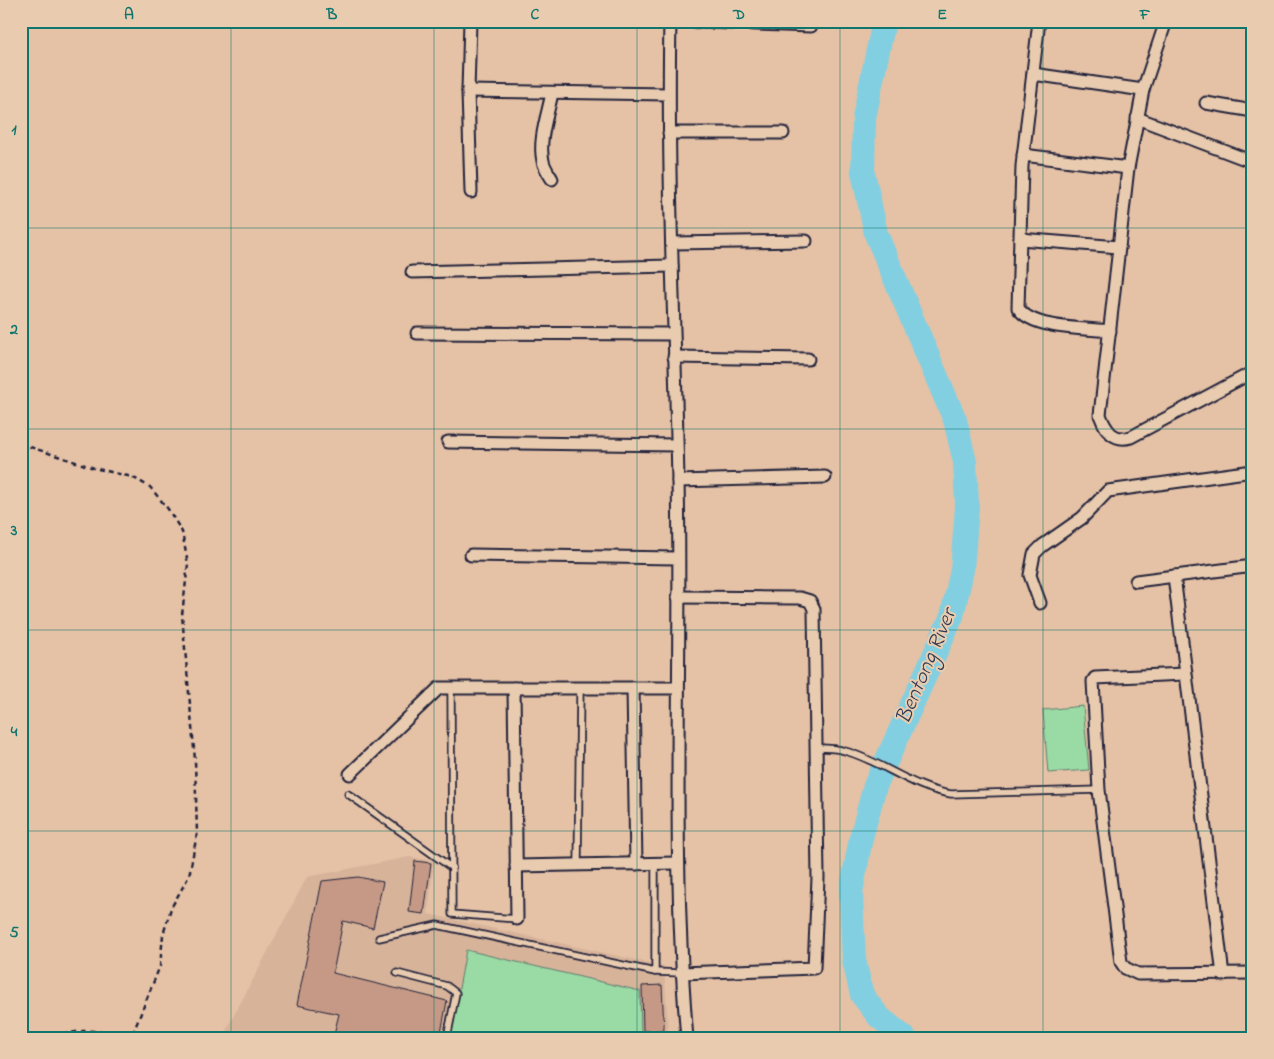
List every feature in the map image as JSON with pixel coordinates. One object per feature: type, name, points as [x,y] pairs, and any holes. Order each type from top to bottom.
[{"type":"street","points":[[470,21],[468,91],[471,192]]},
{"type":"street","points":[[670,21],[668,94],[678,481],[678,863],[681,973],[687,1038]]},
{"type":"street","points":[[681,21],[811,26]]},
{"type":"street","points":[[1039,21],[1023,155],[1017,300],[1022,313],[1041,323],[1110,331]]},
{"type":"street","points":[[1166,21],[1143,90],[1136,118],[1128,168],[1100,415],[1104,426],[1112,436],[1125,439],[1253,372]]},
{"type":"street","points":[[1033,74],[1143,90]]},
{"type":"street","points":[[468,91],[668,94]]},
{"type":"street","points":[[552,93],[542,153],[543,161],[552,179]]},
{"type":"street","points":[[1206,103],[1253,111]]},
{"type":"street","points":[[1136,118],[1253,162]]},
{"type":"street","points":[[669,133],[783,133]]},
{"type":"street","points":[[1023,155],[1128,168]]},
{"type":"street","points":[[1020,239],[1119,247]]},
{"type":"street","points":[[672,243],[806,241]]},
{"type":"street","points":[[412,272],[672,266]]},
{"type":"street","points":[[417,333],[673,334]]},
{"type":"street","points":[[674,357],[808,359]]},
{"type":"street","points":[[448,442],[676,445]]},
{"type":"street","points":[[1040,603],[1030,575],[1034,554],[1042,546],[1082,518],[1108,491],[1253,472]]},
{"type":"street","points":[[678,481],[825,476]]},
{"type":"street","points":[[471,555],[678,558]]},
{"type":"street","points":[[1136,581],[1253,566]]},
{"type":"street","points":[[1174,576],[1223,975]]},
{"type":"street","points":[[678,598],[800,598],[810,601],[814,609],[818,748],[816,966],[810,970],[681,973]]},
{"type":"street","points":[[1185,674],[1095,678],[1092,681],[1099,790],[1121,962],[1125,968],[1138,974],[1223,975],[1253,973]]},
{"type":"street","points":[[350,774],[439,688],[677,688]]},
{"type":"street","points":[[514,688],[517,919]]},
{"type":"street","points":[[634,688],[636,864]]},
{"type":"street","points":[[516,866],[678,863]]},
{"type":"lane","points":[[451,688],[452,914],[517,919]]},
{"type":"lane","points":[[578,865],[580,688]]},
{"type":"lane","points":[[818,748],[845,751],[936,792],[952,794],[1099,790]]},
{"type":"lane","points":[[348,794],[452,868]]},
{"type":"lane","points":[[655,864],[656,972]]},
{"type":"lane","points":[[379,938],[437,925],[656,972],[681,973]]},
{"type":"lane","points":[[397,973],[446,986],[454,990],[456,993],[447,1038]]},
{"type":"path","points":[[21,444],[94,468],[132,477],[150,487],[168,508],[182,532],[188,564],[182,615],[195,760],[197,834],[189,876],[171,908],[163,935],[160,966],[130,1038]]},
{"type":"path","points":[[55,1038],[68,1032],[97,1029],[125,1038]]},
{"type":"shaded area","points":[[409,857],[434,861],[428,914],[664,966],[669,1038],[222,1038],[307,877]]},
{"type":"green space","points":[[1083,706],[1089,770],[1048,773],[1043,710]]},
{"type":"green space","points":[[466,950],[640,991],[641,1038],[450,1038]]},
{"type":"building","points":[[415,861],[431,863],[424,914],[409,912]]},
{"type":"building","points":[[358,877],[383,882],[373,928],[343,921],[333,973],[447,1001],[440,1038],[333,1038],[339,1014],[297,1005],[322,881]]},
{"type":"building","points":[[662,985],[664,1030],[643,1031],[642,986]]},
{"type":"waterway","name":"Bentong River","points":[[884,21],[864,118],[863,172],[876,234],[955,420],[965,462],[967,506],[962,570],[952,616],[875,786],[861,838],[851,893],[854,960],[862,995],[879,1017],[905,1038]]}]
